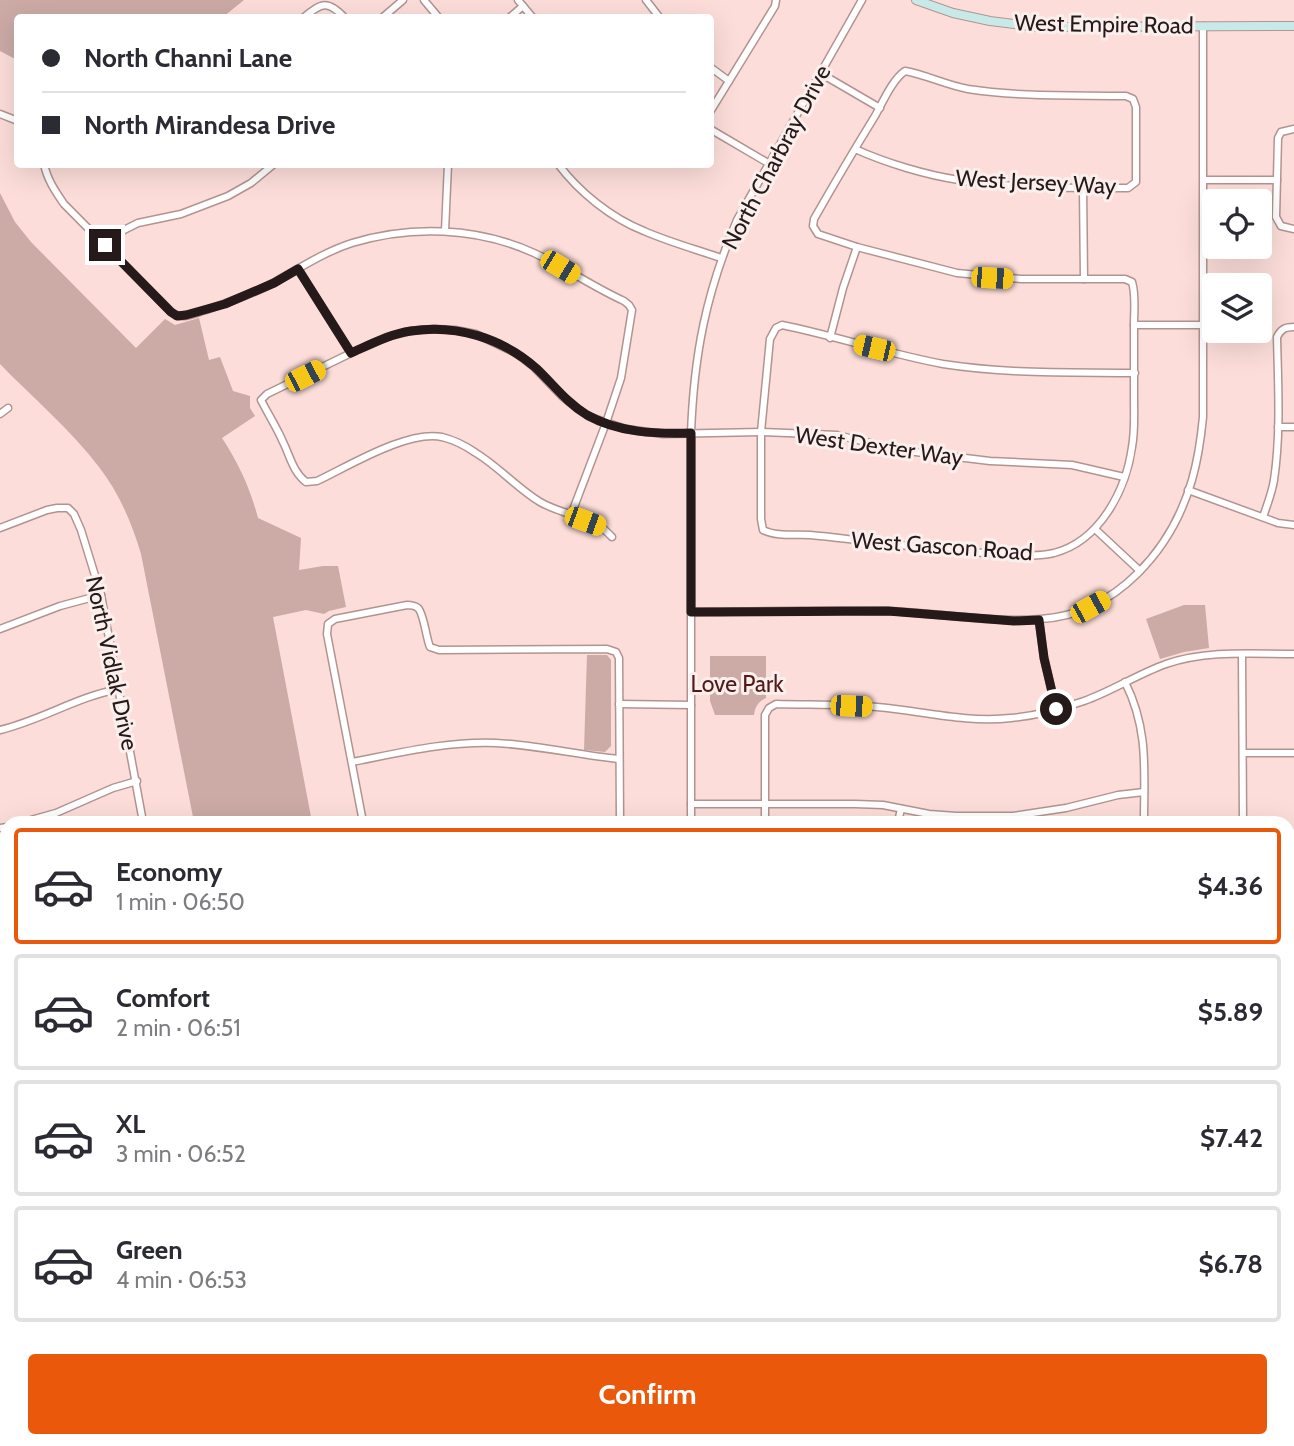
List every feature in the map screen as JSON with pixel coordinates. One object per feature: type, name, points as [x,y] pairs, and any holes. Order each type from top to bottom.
[{"type":"street","points":[[387,14],[403,0]]},
{"type":"street","points":[[424,0],[436,14]]},
{"type":"street","points":[[646,0],[657,14]]},
{"type":"street","points":[[714,105],[776,0]]},
{"type":"street","name":"North Charbray Drive","points":[[691,816],[691,433],[693,386],[699,342],[721,258],[737,220],[862,0]]},
{"type":"street","name":"West Empire Road","points":[[916,0],[953,13],[1038,27],[1294,26]]},
{"type":"street","points":[[308,14],[320,4],[328,3],[337,7],[342,14]]},
{"type":"street","points":[[1203,26],[1204,273]]},
{"type":"street","points":[[714,70],[729,81]]},
{"type":"street","name":"West Jersey Way","points":[[855,149],[956,180],[1013,186],[1083,188],[1128,188],[1136,182],[1136,107],[1133,99],[1126,96],[989,92],[964,88],[905,71],[899,75],[880,108]]},
{"type":"street","points":[[820,73],[880,108],[814,219],[813,226],[818,234],[957,273],[1021,279],[1125,279],[1132,282],[1135,290],[1132,448],[1113,504],[1095,529],[1140,571]]},
{"type":"street","points":[[1294,129],[1281,132],[1278,138],[1276,217],[1281,226],[1294,229]]},
{"type":"street","points":[[714,131],[768,163]]},
{"type":"street","points":[[45,168],[64,204],[177,316],[225,304],[274,283],[352,243],[408,232],[445,231],[515,244],[629,305],[632,310],[621,378],[571,515],[599,526],[612,537]]},
{"type":"street","points":[[105,245],[138,223],[181,214],[228,196],[251,183],[269,168]]},
{"type":"street","points":[[445,231],[448,168]]},
{"type":"street","points":[[562,168],[580,188],[621,219],[642,230],[721,258]]},
{"type":"street","points":[[1204,180],[1277,180]]},
{"type":"street","points":[[1083,188],[1084,279]]},
{"type":"street","points":[[830,338],[857,247]]},
{"type":"street","points":[[298,269],[351,353]]},
{"type":"street","points":[[1134,325],[1202,326]]},
{"type":"street","points":[[761,432],[770,339],[776,328],[782,326],[970,368],[1027,372],[1135,373]]},
{"type":"street","points":[[1263,517],[1273,483],[1279,426],[1277,337],[1281,330],[1294,327]]},
{"type":"street","name":"West Dexter Way","points":[[571,515],[542,503],[479,454],[441,437],[424,436],[404,440],[317,481],[306,482],[295,469],[261,400],[267,394],[387,337],[410,331],[455,330],[475,334],[516,353],[534,366],[563,397],[590,416],[645,433],[761,432],[837,435],[899,450],[990,461],[1072,465],[1124,477]]},
{"type":"street","points":[[691,612],[888,611],[1014,621],[1067,615],[1090,607],[1133,579],[1152,557],[1179,513],[1199,449],[1203,417],[1204,343]]},
{"type":"street","points":[[0,414],[8,408]]},
{"type":"street","points":[[1279,426],[1294,427]]},
{"type":"street","name":"West Gascon Road","points":[[761,432],[761,519],[764,530],[772,535],[813,535],[982,553],[1035,555],[1055,553],[1069,547],[1095,529]]},
{"type":"street","points":[[1188,490],[1278,523],[1294,525]]},
{"type":"street","name":"North Vidlak Drive","points":[[0,528],[47,510],[68,508],[82,530],[101,595],[142,816]]},
{"type":"street","points":[[0,629],[60,606],[101,595]]},
{"type":"street","points":[[362,816],[327,634],[328,624],[335,619],[407,605],[420,610],[430,647],[439,650],[607,649],[615,652],[620,658],[620,816]]},
{"type":"street","points":[[1039,620],[1044,658],[1056,709]]},
{"type":"street","points":[[1242,654],[1243,816]]},
{"type":"street","points":[[765,816],[765,715],[769,708],[776,704],[877,707],[961,718],[1011,718],[1084,701],[1168,663],[1187,658],[1207,655],[1294,654]]},
{"type":"street","points":[[1125,682],[1139,716],[1143,740],[1144,816]]},
{"type":"street","points":[[0,730],[39,718],[100,692],[120,689]]},
{"type":"street","points":[[620,704],[691,705]]},
{"type":"street","points":[[352,762],[441,745],[468,743],[498,743],[620,759]]},
{"type":"street","points":[[1243,753],[1294,753]]},
{"type":"street","points":[[45,816],[113,788],[137,782]]},
{"type":"street","points":[[1028,816],[1144,792]]},
{"type":"street","points":[[691,803],[883,805],[956,816]]},
{"type":"street","points":[[899,816],[901,809]]},
{"type":"green space","points":[[0,0],[244,0],[227,14],[14,14],[14,58],[0,51]]},
{"type":"green space","points":[[0,193],[15,222],[31,242],[136,348],[165,319],[175,325],[199,318],[209,360],[220,357],[233,391],[250,396],[250,408],[255,416],[222,438],[243,476],[258,518],[301,538],[299,570],[338,566],[346,607],[324,614],[306,610],[273,617],[311,816],[193,816],[141,554],[129,520],[113,487],[88,453],[0,364]]},
{"type":"green space","points":[[1184,605],[1205,605],[1209,648],[1160,659],[1146,619]]},
{"type":"green space","points":[[587,655],[607,655],[611,660],[611,746],[605,752],[584,750]]},
{"type":"green space","name":"Love Park","points":[[710,656],[766,656],[766,698],[758,704],[754,715],[715,715],[710,701]]},
{"type":"route","points":[[105,245],[177,316],[225,304],[274,283],[298,269],[351,353],[387,337],[410,331],[434,329],[475,334],[516,353],[534,366],[563,397],[590,416],[645,433],[691,433],[691,612],[888,611],[1014,621],[1039,620],[1044,658],[1056,709]]}]
